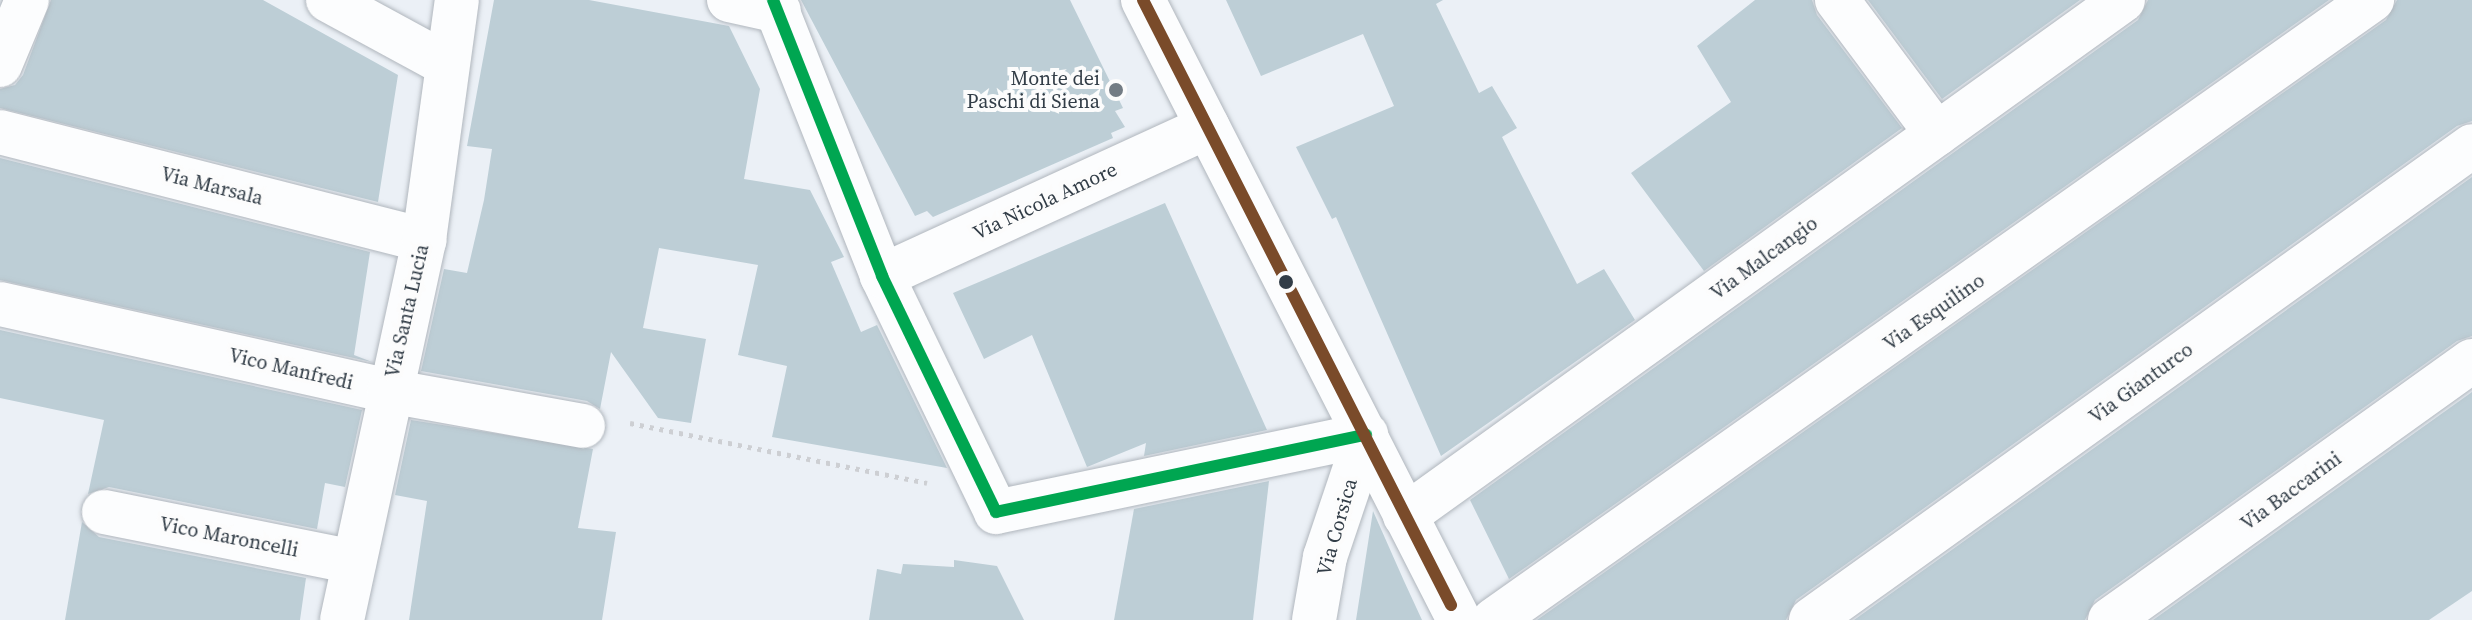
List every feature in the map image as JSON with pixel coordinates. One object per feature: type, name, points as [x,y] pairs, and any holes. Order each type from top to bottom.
[{"type":"street","points":[[0,65],[27,0]]},
{"type":"street","points":[[328,0],[444,63]]},
{"type":"street","name":"Via Santa Lucia","points":[[342,620],[424,240],[444,63],[457,0]]},
{"type":"street","points":[[729,0],[776,5],[882,276],[992,502],[1366,435]]},
{"type":"street","points":[[1143,0],[1459,620]]},
{"type":"street","points":[[1837,0],[1937,134]]},
{"type":"street","name":"Via Malcangio","points":[[1405,516],[2123,0]]},
{"type":"street","name":"Via Esquilino","points":[[1494,620],[2372,0]]},
{"type":"street","name":"Via Nicola Amore","points":[[882,276],[1208,127]]},
{"type":"street","name":"Via Marsala","points":[[0,132],[424,240]]},
{"type":"street","name":"Via Gianturco","points":[[1811,620],[2472,146]]},
{"type":"street","name":"Vico Manfredi","points":[[0,304],[389,391],[583,426]]},
{"type":"street","name":"Via Baccarini","points":[[2110,620],[2472,361]]},
{"type":"street","name":"Via Corsica","points":[[1314,620],[1325,557],[1366,435]]},
{"type":"street","name":"Vico Maroncelli","points":[[104,512],[354,562]]},
{"type":"path","points":[[583,426],[620,421],[992,502]]},
{"type":"building","points":[[51,0],[263,0],[398,75],[378,202],[0,108],[0,89],[15,85],[23,75]]},
{"type":"building","points":[[494,0],[589,0],[729,26],[760,89],[744,179],[810,190],[844,257],[831,262],[861,332],[877,325],[947,468],[772,437],[787,366],[738,355],[758,265],[659,248],[643,328],[706,339],[691,423],[658,418],[611,352],[600,409],[587,401],[421,371],[444,269],[467,273],[484,200],[492,149],[467,146]]},
{"type":"building","points":[[801,0],[1070,0],[1123,108],[1115,111],[1125,127],[1111,133],[1113,138],[933,217],[927,211],[915,216]]},
{"type":"building","points":[[1226,0],[1443,0],[1436,4],[1479,93],[1492,86],[1517,128],[1502,137],[1577,284],[1604,269],[1635,320],[1441,456],[1336,217],[1332,219],[1296,147],[1394,106],[1363,34],[1261,76]]},
{"type":"building","points":[[1755,0],[1812,0],[1817,15],[1902,128],[1704,271],[1631,173],[1731,102],[1697,46]]},
{"type":"building","points":[[1868,0],[2080,0],[1942,99]]},
{"type":"building","points":[[2148,0],[2329,0],[1509,579],[1470,500],[2138,20]]},
{"type":"building","points":[[2397,0],[2472,0],[2472,121],[2457,126],[1796,600],[1786,620],[1537,620],[2386,20]]},
{"type":"building","points":[[0,158],[370,252],[354,355],[372,362],[0,280]]},
{"type":"building","points":[[2472,177],[2472,336],[2457,341],[2095,600],[2085,620],[1854,620]]},
{"type":"building","points":[[1165,203],[1267,430],[1144,456],[1146,443],[1087,467],[1032,335],[984,359],[953,293]]},
{"type":"building","points":[[0,330],[362,410],[345,487],[325,483],[317,529],[109,487],[88,494],[104,420],[0,398]]},
{"type":"building","points":[[2472,392],[2472,591],[2429,620],[2153,620]]},
{"type":"building","points":[[411,420],[593,449],[578,528],[616,532],[602,620],[409,620],[427,501],[395,495]]},
{"type":"building","points":[[1269,481],[1253,620],[1114,620],[1134,509]]},
{"type":"building","points":[[1373,511],[1404,581],[1422,620],[1356,620]]},
{"type":"building","points":[[82,522],[99,537],[306,578],[300,620],[65,620]]},
{"type":"building","points":[[954,560],[997,566],[1024,620],[869,620],[877,569],[901,574],[903,564],[954,567]]},
{"type":"transit line","points":[[773,0],[882,276],[996,512],[1366,435]]},
{"type":"transit line","points":[[1143,0],[1451,605]]},
{"type":"place","name":"Monte dei Paschi di Siena","points":[[1116,90]]}]
